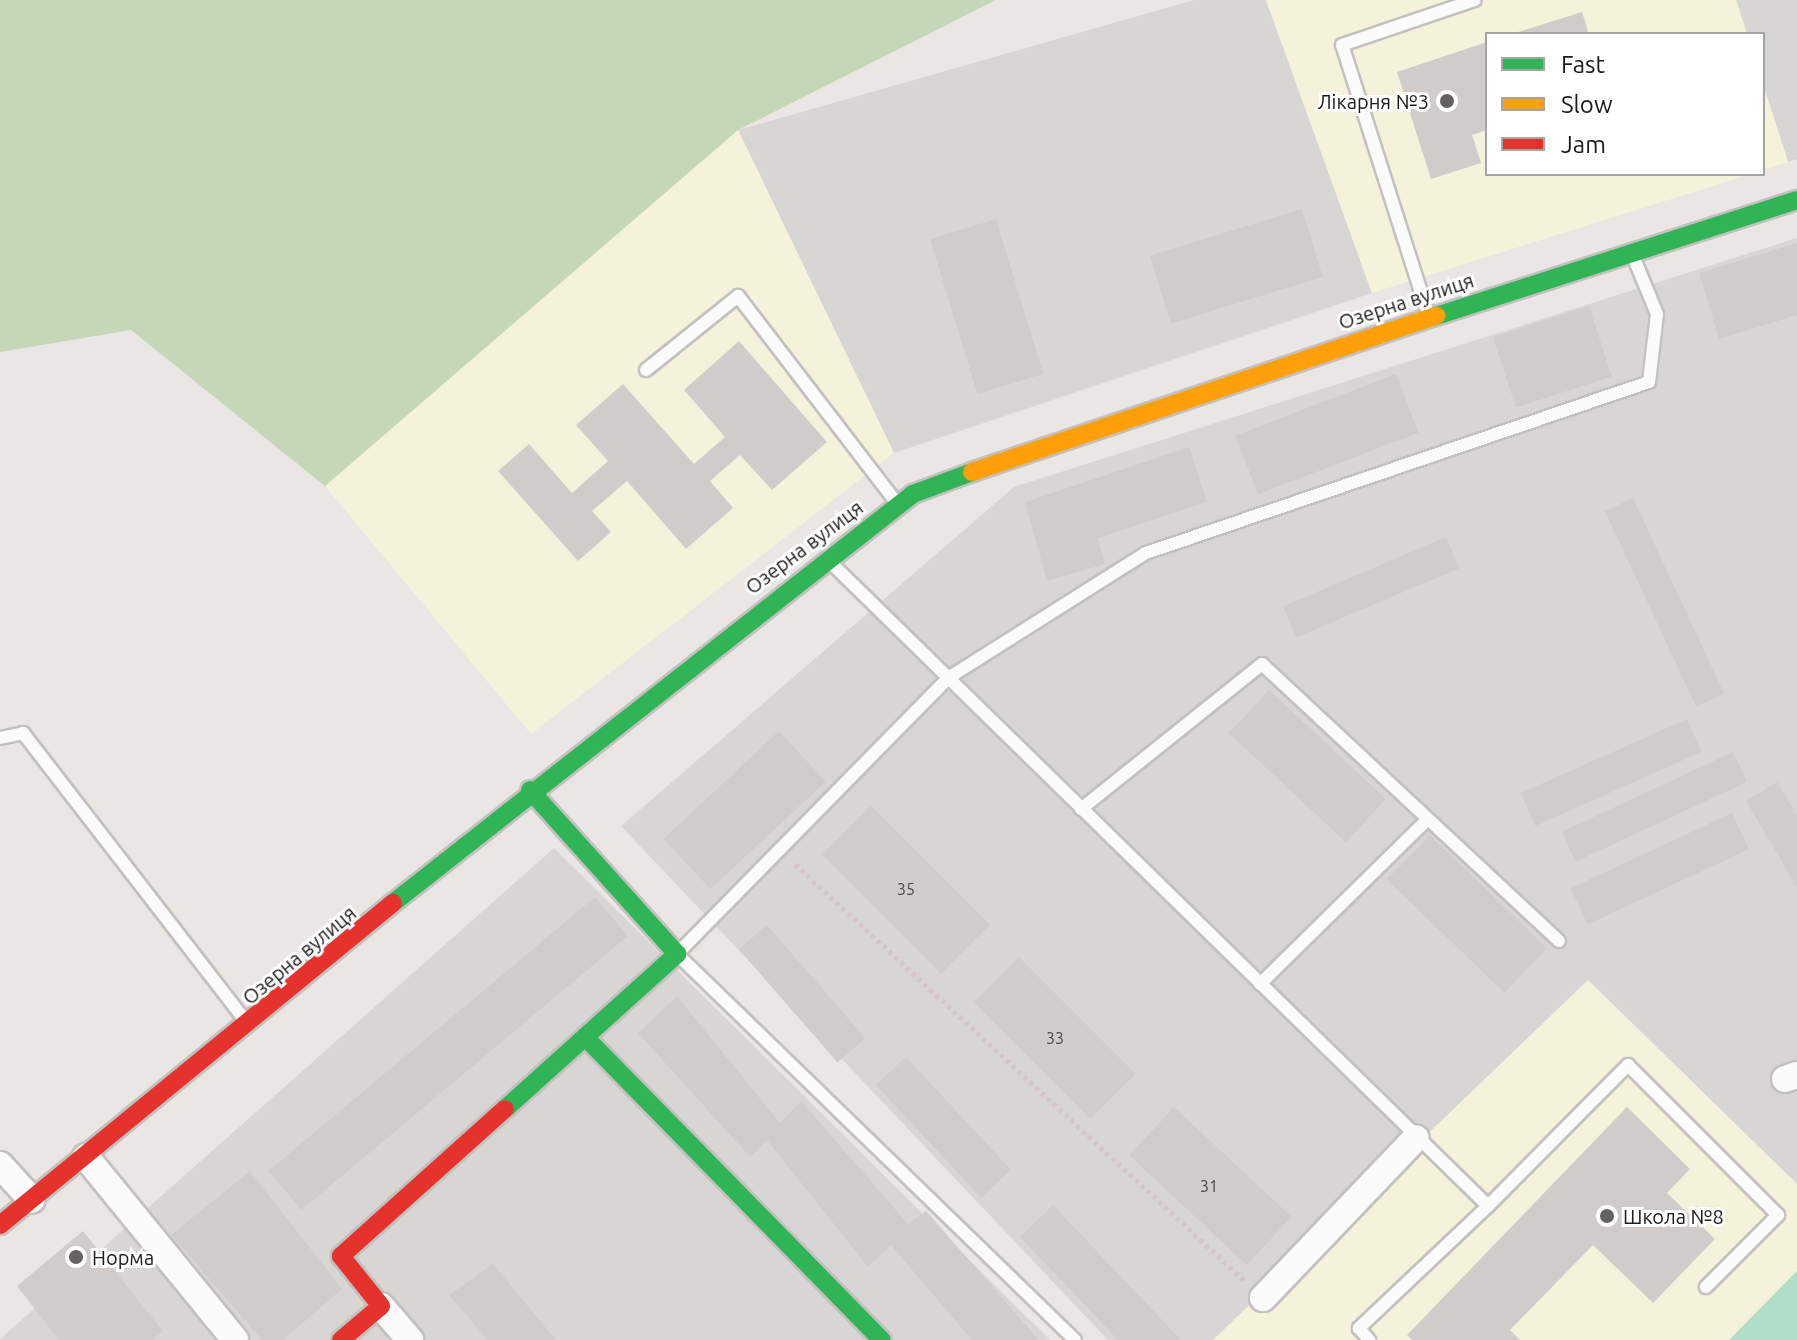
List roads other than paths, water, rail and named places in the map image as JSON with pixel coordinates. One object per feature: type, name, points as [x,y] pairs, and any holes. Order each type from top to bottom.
[{"type":"street","name":"Озерна вулиця","points":[[0,1225],[249,1025],[530,790],[824,556],[898,504],[1093,427],[1797,200]]},
{"type":"street","points":[[410,1340],[341,1256],[677,954],[530,790]]},
{"type":"street","points":[[585,1037],[882,1340]]},
{"type":"street","points":[[1263,1298],[1416,1138]]},
{"type":"street","points":[[86,1157],[229,1338]]},
{"type":"street","points":[[0,1165],[32,1200]]},
{"type":"street","points":[[341,1340],[381,1306]]},
{"type":"lane","points":[[1429,317],[1342,45],[1475,0]]},
{"type":"lane","points":[[1075,1340],[677,954],[948,678],[1146,553],[1649,382],[1657,314],[1632,252]]},
{"type":"lane","points":[[646,370],[738,296],[898,504]]},
{"type":"lane","points":[[824,556],[1488,1206]]},
{"type":"lane","points":[[1081,809],[1262,664],[1559,941]]},
{"type":"lane","points":[[0,738],[23,733],[249,1025]]},
{"type":"lane","points":[[1260,984],[1428,819]]},
{"type":"lane","points":[[1369,1340],[1359,1328],[1488,1206],[1628,1065],[1778,1215],[1706,1287]]},
{"type":"place","name":"Лікарня №3","points":[[1447,101]]},
{"type":"place","name":"Школа №8","points":[[1607,1216]]},
{"type":"place","name":"Норма","points":[[76,1257]]}]
